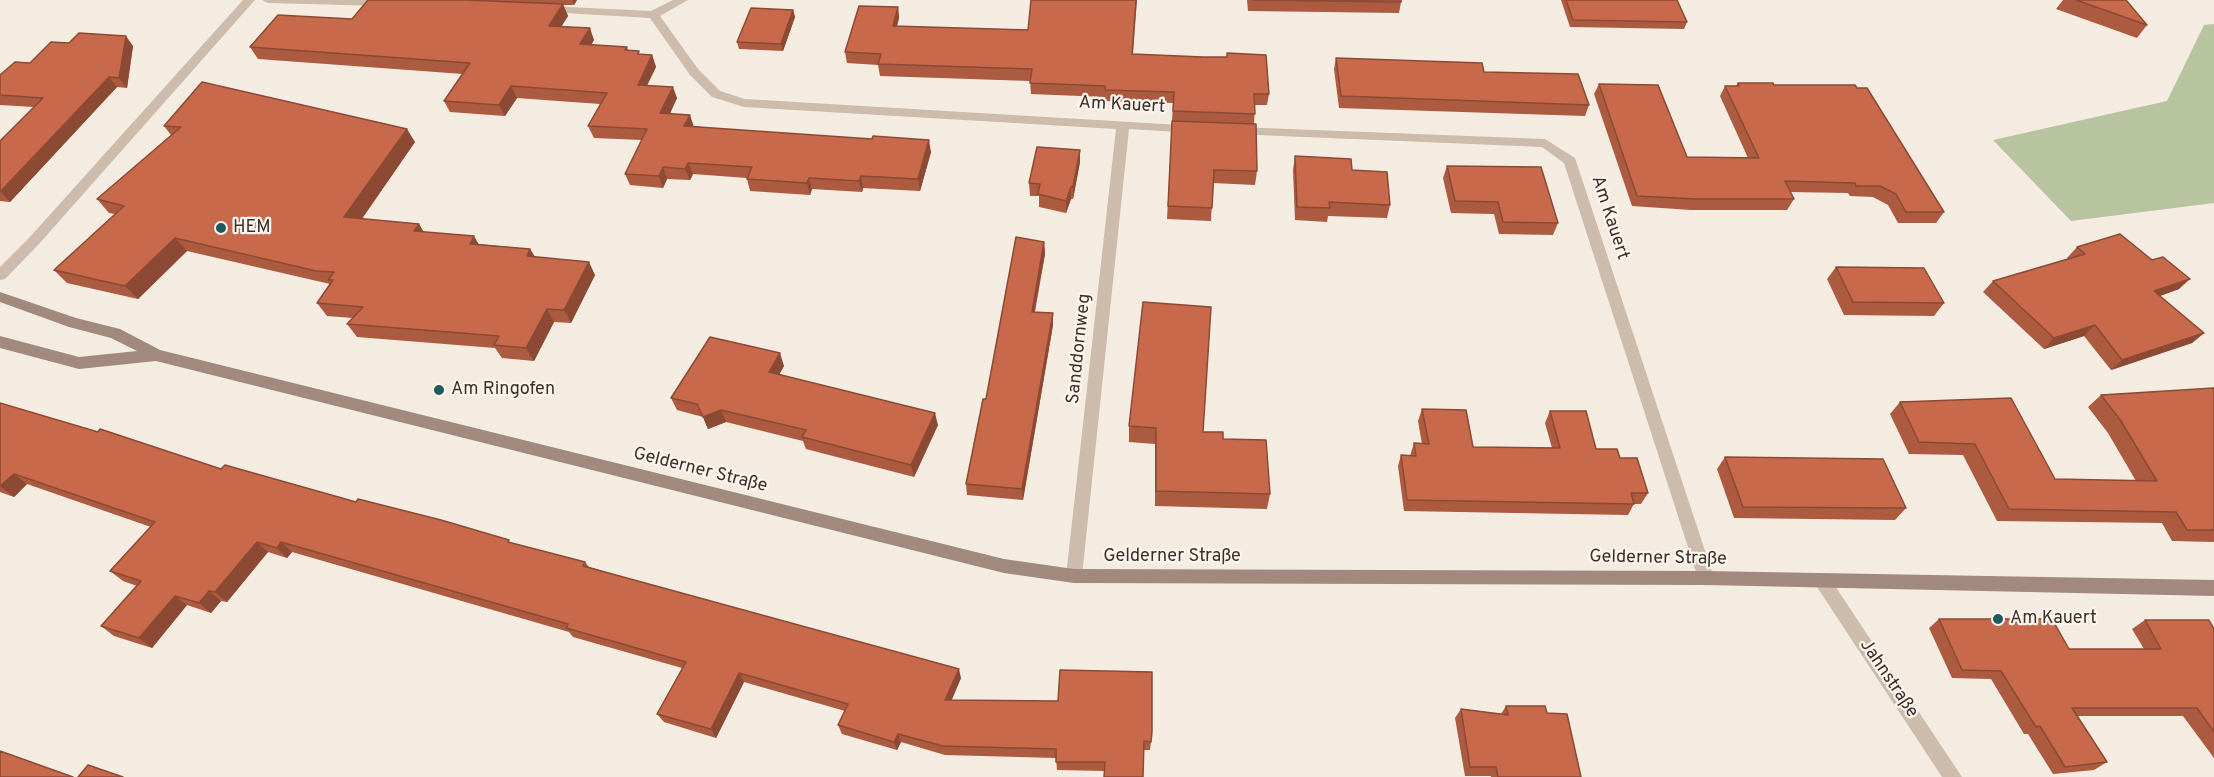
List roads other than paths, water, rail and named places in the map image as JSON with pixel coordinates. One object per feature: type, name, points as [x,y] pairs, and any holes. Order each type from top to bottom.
[{"type":"main road","name":"Gelderner Straße","points":[[0,297],[74,323],[115,333],[156,355],[1004,566],[1074,576],[1706,578],[2214,588]]},
{"type":"main road","name":"Gelderner Straße","points":[[0,342],[79,363],[156,355]]},
{"type":"street","points":[[0,275],[34,241],[249,0]]},
{"type":"street","points":[[268,0],[398,3]]},
{"type":"street","points":[[537,8],[653,15],[682,0]]},
{"type":"street","name":"Am Kauert","points":[[653,15],[694,72],[716,94],[744,103],[1205,130]]},
{"type":"street","name":"Sanddornweg","points":[[1074,576],[1124,126]]},
{"type":"street","name":"Am Kauert","points":[[1229,130],[1545,143],[1570,161],[1706,578]]},
{"type":"street","name":"Jahnstraße","points":[[1823,582],[1953,777]]},
{"type":"place","name":"HEM","points":[[221,228]]},
{"type":"place","name":"Am Ringofen","points":[[439,390]]},
{"type":"place","name":"Am Kauert","points":[[1998,619]]}]
